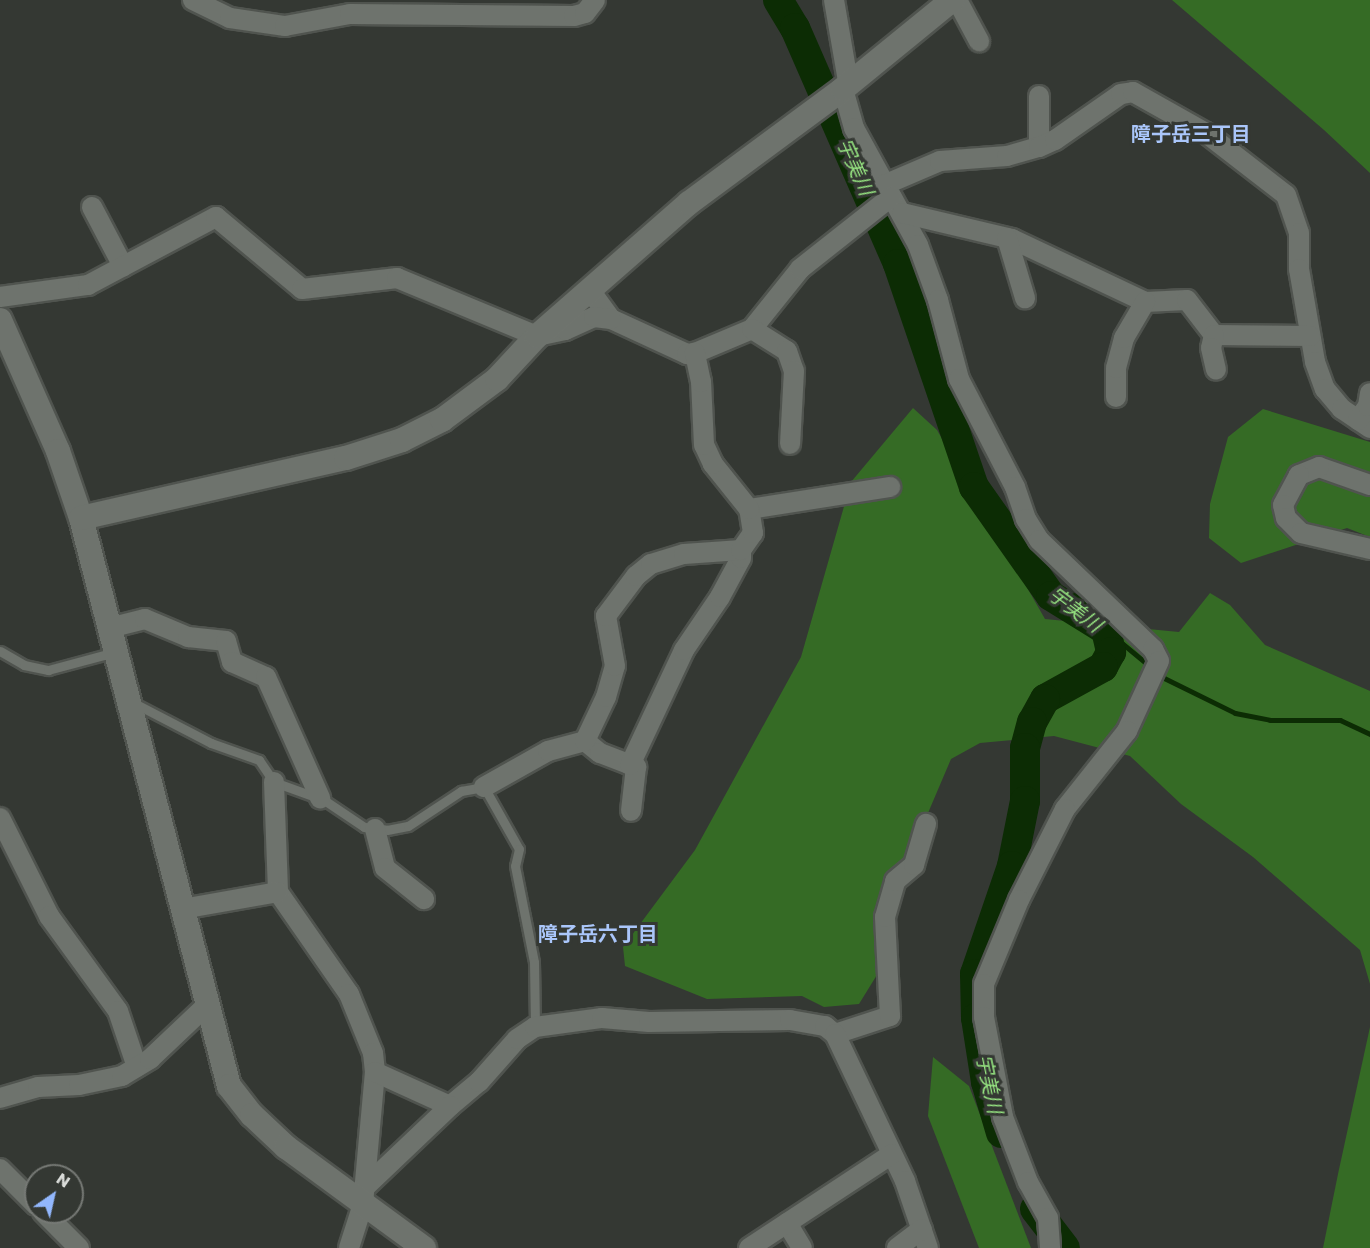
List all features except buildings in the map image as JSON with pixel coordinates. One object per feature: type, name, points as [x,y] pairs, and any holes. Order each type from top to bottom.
[{"type":"street","points":[[194,0],[230,18],[285,26],[350,14],[574,16],[585,12],[595,0]]},
{"type":"street","points":[[834,0],[842,88],[855,128],[938,300],[959,379],[1015,487],[1026,519],[1039,540],[1153,649],[1160,661],[1127,731],[1065,809],[1019,900],[984,984],[984,1017],[1003,1117],[1028,1182],[1048,1218],[1050,1248]]},
{"type":"street","points":[[81,518],[346,458],[402,440],[442,420],[497,379],[537,336],[689,203],[842,88],[952,0]]},
{"type":"street","points":[[957,0],[979,41]]},
{"type":"street","points":[[0,297],[88,285],[216,217],[289,282],[302,289],[397,278],[537,336],[565,330],[594,317],[611,319],[687,354],[695,353],[752,328],[801,269],[862,218],[940,161],[1007,156],[1039,147],[1055,140],[1121,94],[1133,92],[1206,133],[1286,195],[1294,211],[1310,336],[1325,389],[1342,409],[1364,424],[1370,393]]},
{"type":"street","points":[[1039,96],[1039,147]]},
{"type":"street","points":[[891,199],[1006,238],[1145,302],[1187,300],[1214,335]]},
{"type":"street","points":[[92,207],[123,266]]},
{"type":"street","points":[[1006,238],[1025,298]]},
{"type":"street","points":[[589,289],[611,319]]},
{"type":"street","points":[[1116,397],[1116,368],[1124,338],[1145,302]]},
{"type":"street","points":[[0,320],[58,451],[81,518],[115,652],[132,702],[206,1006],[229,1086],[252,1115],[286,1147],[364,1196],[424,1248]]},
{"type":"street","points":[[752,328],[787,351],[794,371],[790,444]]},
{"type":"street","points":[[1214,335],[1310,336]]},
{"type":"street","points":[[1214,335],[1210,348],[1216,369]]},
{"type":"street","points":[[630,765],[684,650],[720,597],[741,558],[741,550],[753,533],[749,509],[712,464],[704,445],[701,382],[695,353]]},
{"type":"street","points":[[1370,485],[1319,467],[1299,475],[1283,505],[1286,518],[1300,532],[1370,549]]},
{"type":"street","points":[[749,509],[890,487]]},
{"type":"street","points":[[484,787],[548,751],[585,741],[606,697],[615,666],[606,616],[619,594],[651,564],[684,554],[741,550]]},
{"type":"street","points":[[109,628],[145,619],[188,637],[226,641],[232,662],[266,677],[320,798]]},
{"type":"street","points":[[585,741],[600,753],[636,767],[631,811]]},
{"type":"street","points":[[274,782],[278,892],[349,994],[368,1035],[375,1072],[364,1196],[349,1248]]},
{"type":"street","points":[[0,818],[49,916],[118,1011],[137,1067]]},
{"type":"street","points":[[835,1034],[890,1016],[885,917],[896,881],[914,865],[926,824]]},
{"type":"street","points":[[375,829],[385,868],[424,899]]},
{"type":"street","points":[[182,909],[278,892]]},
{"type":"street","points":[[0,1098],[38,1087],[79,1085],[122,1076],[137,1067],[206,1006]]},
{"type":"street","points":[[364,1196],[450,1106],[479,1082],[517,1039],[535,1027],[602,1018],[649,1022],[790,1020],[825,1026],[835,1034],[892,1154],[925,1239],[897,1248]]},
{"type":"street","points":[[375,1072],[450,1106]]},
{"type":"street","points":[[749,1248],[892,1154]]},
{"type":"street","points":[[0,1169],[24,1193]]},
{"type":"street","points":[[787,1222],[802,1248]]},
{"type":"street","points":[[55,1224],[79,1248]]},
{"type":"lane","points":[[0,651],[24,665],[48,670],[115,652]]},
{"type":"lane","points":[[132,702],[211,743],[259,760],[274,782],[320,798],[364,827],[375,829],[408,826],[461,791],[484,787],[519,849],[515,866],[534,962],[535,1027]]},
{"type":"green space","points":[[1172,0],[1370,0],[1370,173],[1324,130]]},
{"type":"green space","points":[[913,408],[937,430],[1045,619],[1179,632],[1210,593],[1230,605],[1265,645],[1370,691],[1370,984],[1360,950],[1253,857],[1181,804],[1130,756],[1054,736],[980,743],[951,759],[888,907],[880,970],[859,1004],[824,1007],[802,996],[707,999],[625,966],[623,947],[695,850],[801,657],[851,482]]},
{"type":"green space","points":[[1263,409],[1370,442],[1370,537],[1347,528],[1241,563],[1209,538],[1210,504],[1228,437]]},
{"type":"green space","points":[[1370,1027],[1370,1248],[1323,1248],[1338,1174]]},
{"type":"green space","points":[[933,1057],[969,1086],[1031,1248],[979,1248],[928,1116]]},
{"type":"waterway","name":"宇美川","points":[[778,0],[795,28],[898,264],[974,487],[1051,596],[1106,630],[1111,652],[1103,667],[1045,699],[1032,722],[1025,748],[1025,801],[1012,866],[975,974],[976,1018],[986,1082],[1001,1133]]},
{"type":"waterway","points":[[1106,630],[1164,678],[1235,713],[1270,720],[1340,720],[1370,734]]},
{"type":"waterway","name":"宇美川","points":[[1035,1209],[1065,1248]]},
{"type":"district","name":"障子岳三丁目","points":[[1191,134]]},
{"type":"district","name":"障子岳六丁目","points":[[598,934]]}]
